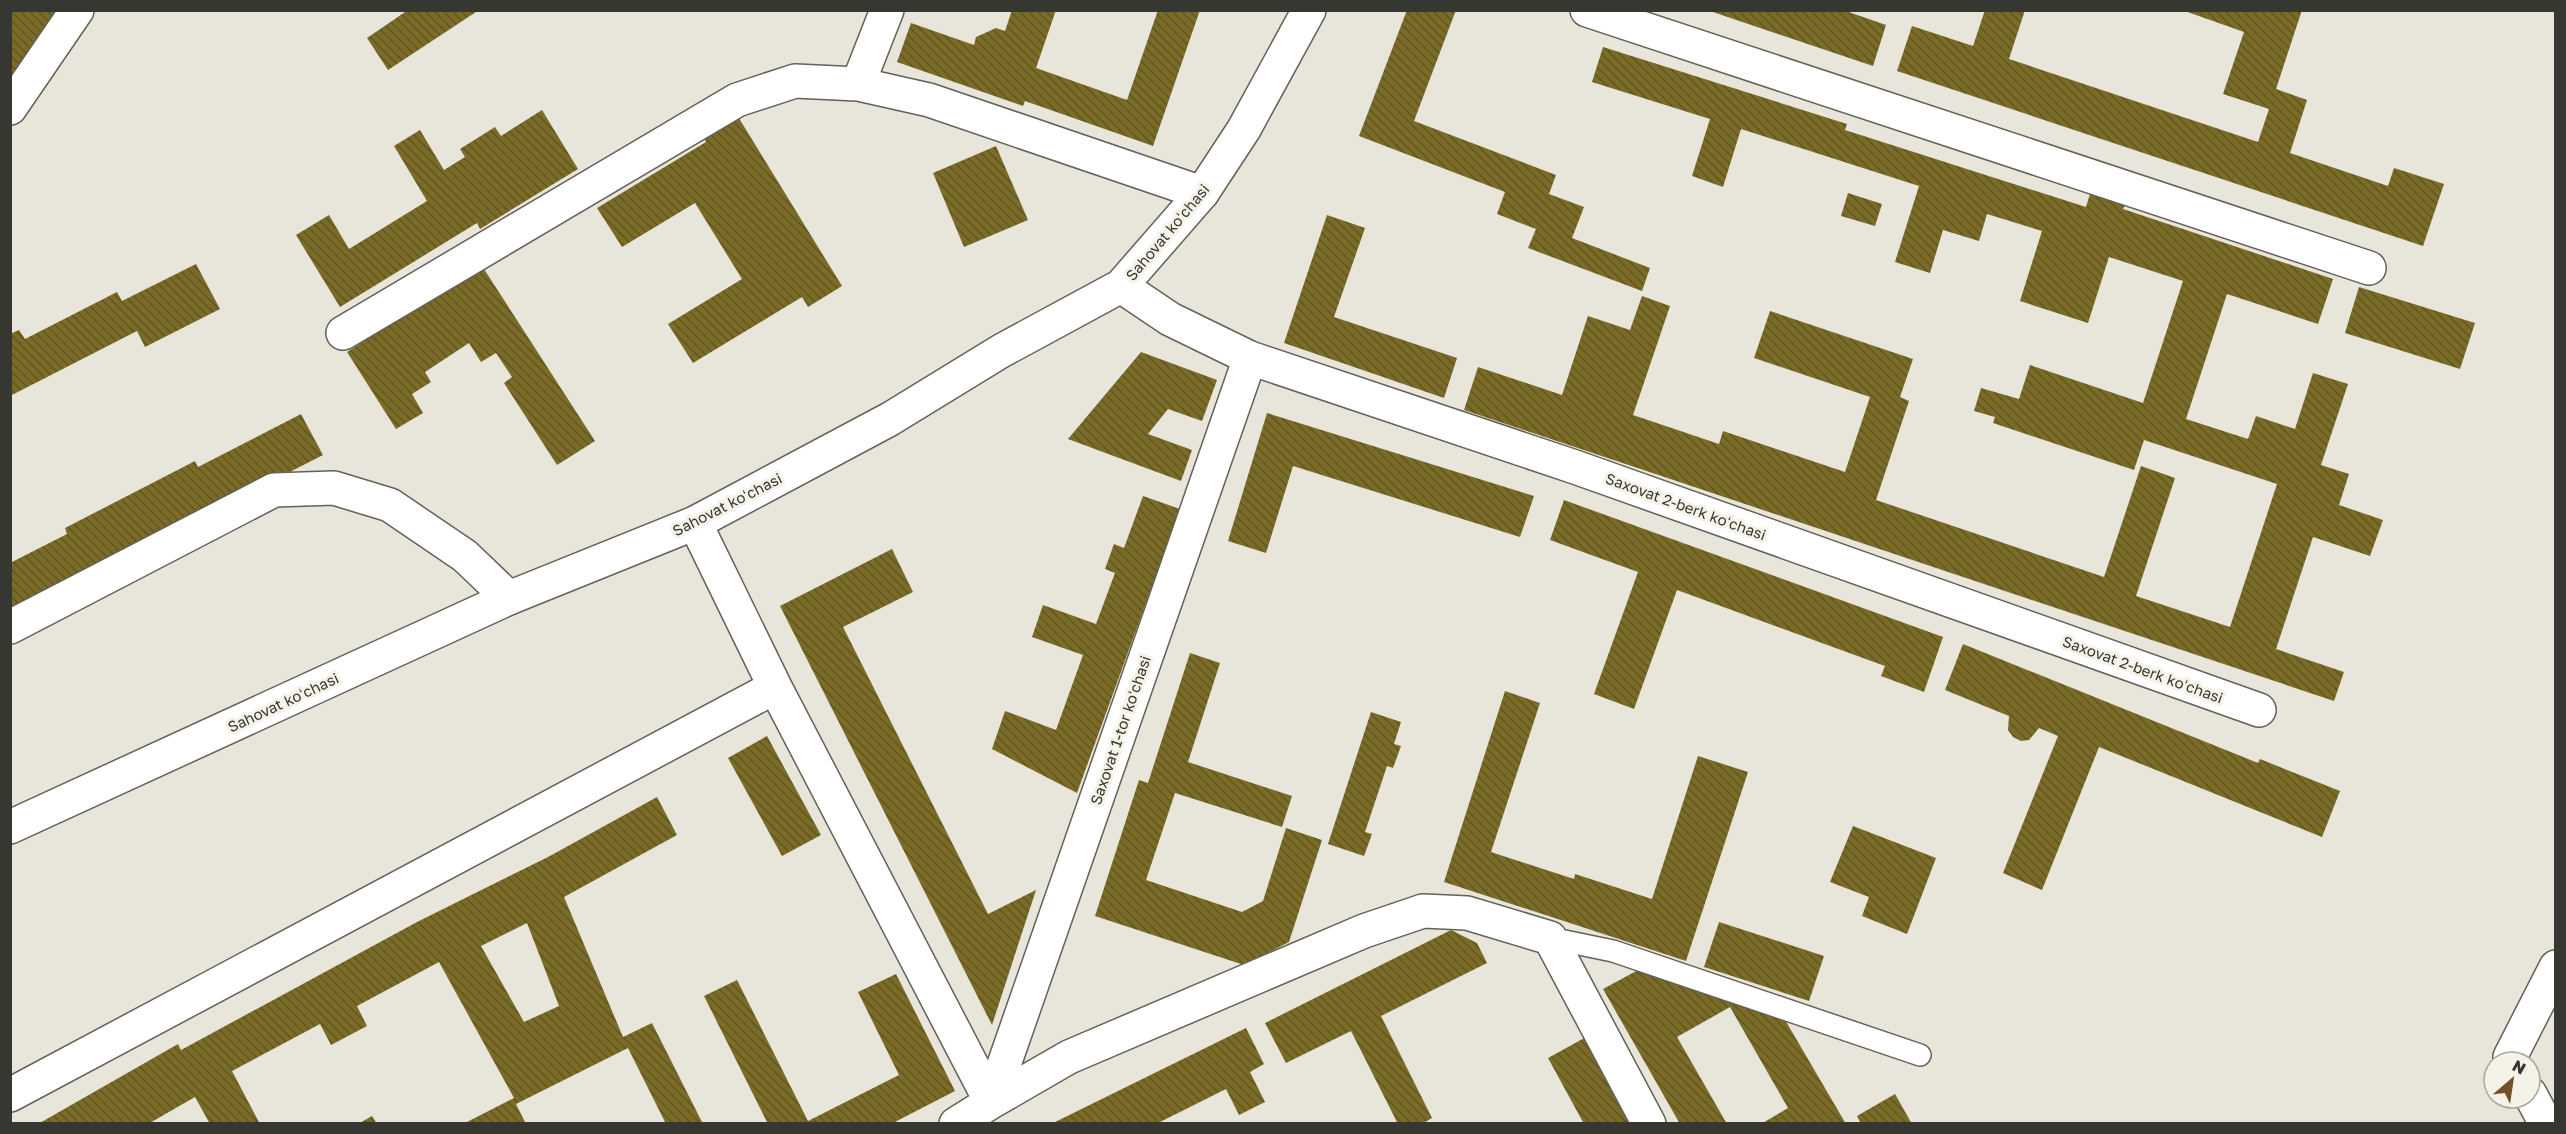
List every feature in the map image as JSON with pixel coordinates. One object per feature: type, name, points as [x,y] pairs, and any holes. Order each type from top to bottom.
[{"type":"street","points":[[10,108],[77,10]]},
{"type":"street","points":[[858,84],[887,10]]},
{"type":"street","name":"Sahovat koʻchasi","points":[[10,827],[509,598],[695,523],[890,419],[1001,351],[1121,286],[1203,193],[1244,129],[1309,10]]},
{"type":"street","points":[[1587,10],[2369,268]]},
{"type":"street","points":[[343,333],[737,100],[795,81],[858,84],[929,100],[1203,193]]},
{"type":"street","name":"Saxovat 2-berk koʻchasi","points":[[1121,286],[1170,319],[1250,358],[1575,467],[2259,710]]},
{"type":"street","name":"Saxovat 1-tor koʻchasi","points":[[991,1102],[1250,358]]},
{"type":"street","points":[[10,627],[274,490],[334,488],[390,505],[465,556],[509,598]]},
{"type":"street","points":[[695,523],[775,687],[991,1102]]},
{"type":"street","points":[[10,1095],[775,687]]},
{"type":"street","points":[[956,1124],[1069,1057],[1364,931],[1422,911],[1467,913],[1550,938],[1649,1124]]},
{"type":"street","points":[[2514,1050],[2556,967]]},
{"type":"street","points":[[2539,1110],[2546,1124]]},
{"type":"lane","points":[[1550,938],[1623,954],[1920,1055]]},
{"type":"building","points":[[14,10],[66,10],[10,93],[10,15]]},
{"type":"building","points":[[408,10],[479,10],[388,70],[367,38]]},
{"type":"building","points":[[1012,10],[1056,10],[1036,68],[1127,100],[1158,10],[1200,10],[1153,146],[1025,101],[1023,106],[897,62],[911,23],[974,45],[976,37],[996,28],[1005,31]]},
{"type":"building","points":[[1407,10],[1456,10],[1414,121],[1556,175],[1549,194],[1584,207],[1572,238],[1650,268],[1642,291],[1528,248],[1536,229],[1497,214],[1505,192],[1359,136]]},
{"type":"building","points":[[1707,10],[1843,10],[1886,25],[1873,66]]},
{"type":"building","points":[[1985,10],[2025,10],[2009,59],[2258,142],[2269,109],[2223,94],[2244,32],[2182,10],[2302,10],[2276,89],[2307,100],[2290,153],[2388,186],[2394,168],[2444,184],[2423,246],[1897,71],[1912,26],[1973,46]]},
{"type":"building","points":[[1603,47],[1847,124],[1845,130],[2086,207],[2090,194],[2125,205],[2123,209],[2333,279],[2318,324],[2227,294],[2186,419],[2248,439],[2256,416],[2295,429],[2313,373],[2348,384],[2321,465],[2349,474],[2339,505],[2383,520],[2370,556],[2313,537],[2276,649],[2344,672],[2334,701],[1464,410],[1478,367],[1562,395],[1588,316],[1630,330],[1642,296],[1670,306],[1633,415],[1719,444],[1723,431],[1845,472],[1870,397],[1754,358],[1770,311],[1913,359],[1900,397],[1909,401],[1876,500],[2104,577],[2141,466],[2175,478],[2136,596],[2230,627],[2277,484],[2144,440],[2134,470],[1993,423],[1995,417],[1974,411],[1981,388],[2019,399],[2030,365],[2143,403],[2183,281],[2109,257],[2088,323],[2020,301],[2042,231],[1987,214],[1979,241],[1943,230],[1930,273],[1895,262],[1919,186],[1741,129],[1723,187],[1692,176],[1710,119],[1592,82]]},
{"type":"building","points":[[542,110],[578,169],[480,229],[477,223],[340,307],[296,235],[329,215],[349,249],[427,201],[394,146],[420,130],[444,170],[465,157],[460,149],[495,127],[501,136]]},
{"type":"building","points":[[737,115],[842,286],[808,307],[802,297],[693,363],[668,324],[742,279],[695,203],[622,247],[597,208],[706,142],[703,136]]},
{"type":"building","points":[[996,146],[1028,220],[964,247],[933,173]]},
{"type":"building","points":[[1848,193],[1882,204],[1875,226],[1841,216]]},
{"type":"building","points":[[1327,215],[1365,228],[1334,317],[1457,358],[1444,398],[1284,343]]},
{"type":"building","points":[[196,264],[220,309],[145,347],[137,331],[10,396],[10,334],[19,330],[25,339],[117,292],[122,301]]},
{"type":"building","points":[[482,266],[595,441],[557,465],[504,383],[512,377],[496,353],[481,362],[469,343],[425,372],[431,382],[412,394],[423,413],[396,429],[347,352]]},
{"type":"building","points":[[2359,287],[2475,323],[2460,369],[2345,333]]},
{"type":"building","points":[[1141,352],[1217,380],[1202,421],[1168,409],[1148,434],[1192,450],[1181,481],[1068,439]]},
{"type":"building","points":[[1267,413],[1534,496],[1520,537],[1293,466],[1266,553],[1228,541]]},
{"type":"building","points":[[301,414],[323,455],[10,615],[10,563],[67,534],[65,528],[195,461],[198,467]]},
{"type":"building","points":[[1143,496],[1180,509],[1077,793],[992,749],[1005,711],[1056,730],[1083,655],[1032,637],[1043,605],[1096,624],[1115,573],[1105,569],[1114,544],[1124,548]]},
{"type":"building","points":[[1564,500],[1943,637],[1924,692],[1881,676],[1885,666],[1677,590],[1634,709],[1594,694],[1638,572],[1550,540]]},
{"type":"building","points":[[892,549],[913,592],[843,627],[988,914],[1036,890],[992,1025],[780,606]]},
{"type":"building","points":[[1963,644],[2258,763],[2260,759],[2340,791],[2322,837],[2099,747],[2042,890],[2003,873],[2058,736],[2039,728],[2029,740],[2021,741],[2013,737],[2008,730],[2009,716],[1945,690]]},
{"type":"building","points":[[1190,653],[1220,663],[1188,762],[1292,796],[1282,827],[1175,793],[1146,880],[1242,912],[1263,901],[1286,828],[1322,840],[1289,942],[1244,965],[1095,916],[1139,780],[1148,783]]},
{"type":"building","points":[[1505,691],[1540,703],[1491,852],[1574,879],[1575,874],[1652,899],[1698,756],[1748,772],[1686,961],[1444,882]]},
{"type":"building","points":[[1371,712],[1401,722],[1394,744],[1401,746],[1393,768],[1387,766],[1365,832],[1372,834],[1364,856],[1328,844]]},
{"type":"building","points":[[767,736],[821,835],[782,856],[728,758]]},
{"type":"building","points":[[657,797],[677,835],[564,897],[623,1037],[652,1023],[703,1124],[666,1124],[628,1048],[516,1104],[526,1124],[463,1124],[514,1098],[439,962],[357,1006],[367,1026],[331,1045],[320,1024],[232,1071],[260,1124],[210,1124],[195,1097],[148,1124],[38,1124],[178,1044],[181,1050],[417,922],[548,857]],"holes":[[[527,923],[559,1006],[524,1022],[481,946]]]},
{"type":"building","points":[[1853,826],[1936,858],[1907,934],[1862,916],[1869,897],[1830,882]]},
{"type":"building","points":[[1719,922],[1824,956],[1809,1001],[1704,967]]},
{"type":"building","points":[[1451,930],[1477,943],[1487,963],[1381,1016],[1432,1118],[1422,1124],[1398,1124],[1351,1031],[1286,1063],[1265,1023]]},
{"type":"building","points":[[1640,969],[1781,1013],[1846,1124],[1761,1124],[1788,1108],[1730,1007],[1677,1037],[1727,1124],[1680,1124],[1603,989]]},
{"type":"building","points":[[896,974],[955,1091],[891,1124],[768,1124],[704,996],[737,980],[808,1121],[899,1075],[858,992]]},
{"type":"building","points":[[1246,1028],[1264,1064],[1250,1072],[1265,1102],[1239,1115],[1226,1089],[1156,1124],[1051,1124]]},
{"type":"building","points":[[1588,1036],[1635,1124],[1584,1124],[1548,1058]]},
{"type":"building","points":[[1895,1094],[1912,1124],[1861,1124],[1857,1116]]},
{"type":"building","points":[[372,1116],[377,1124],[358,1124]]}]
